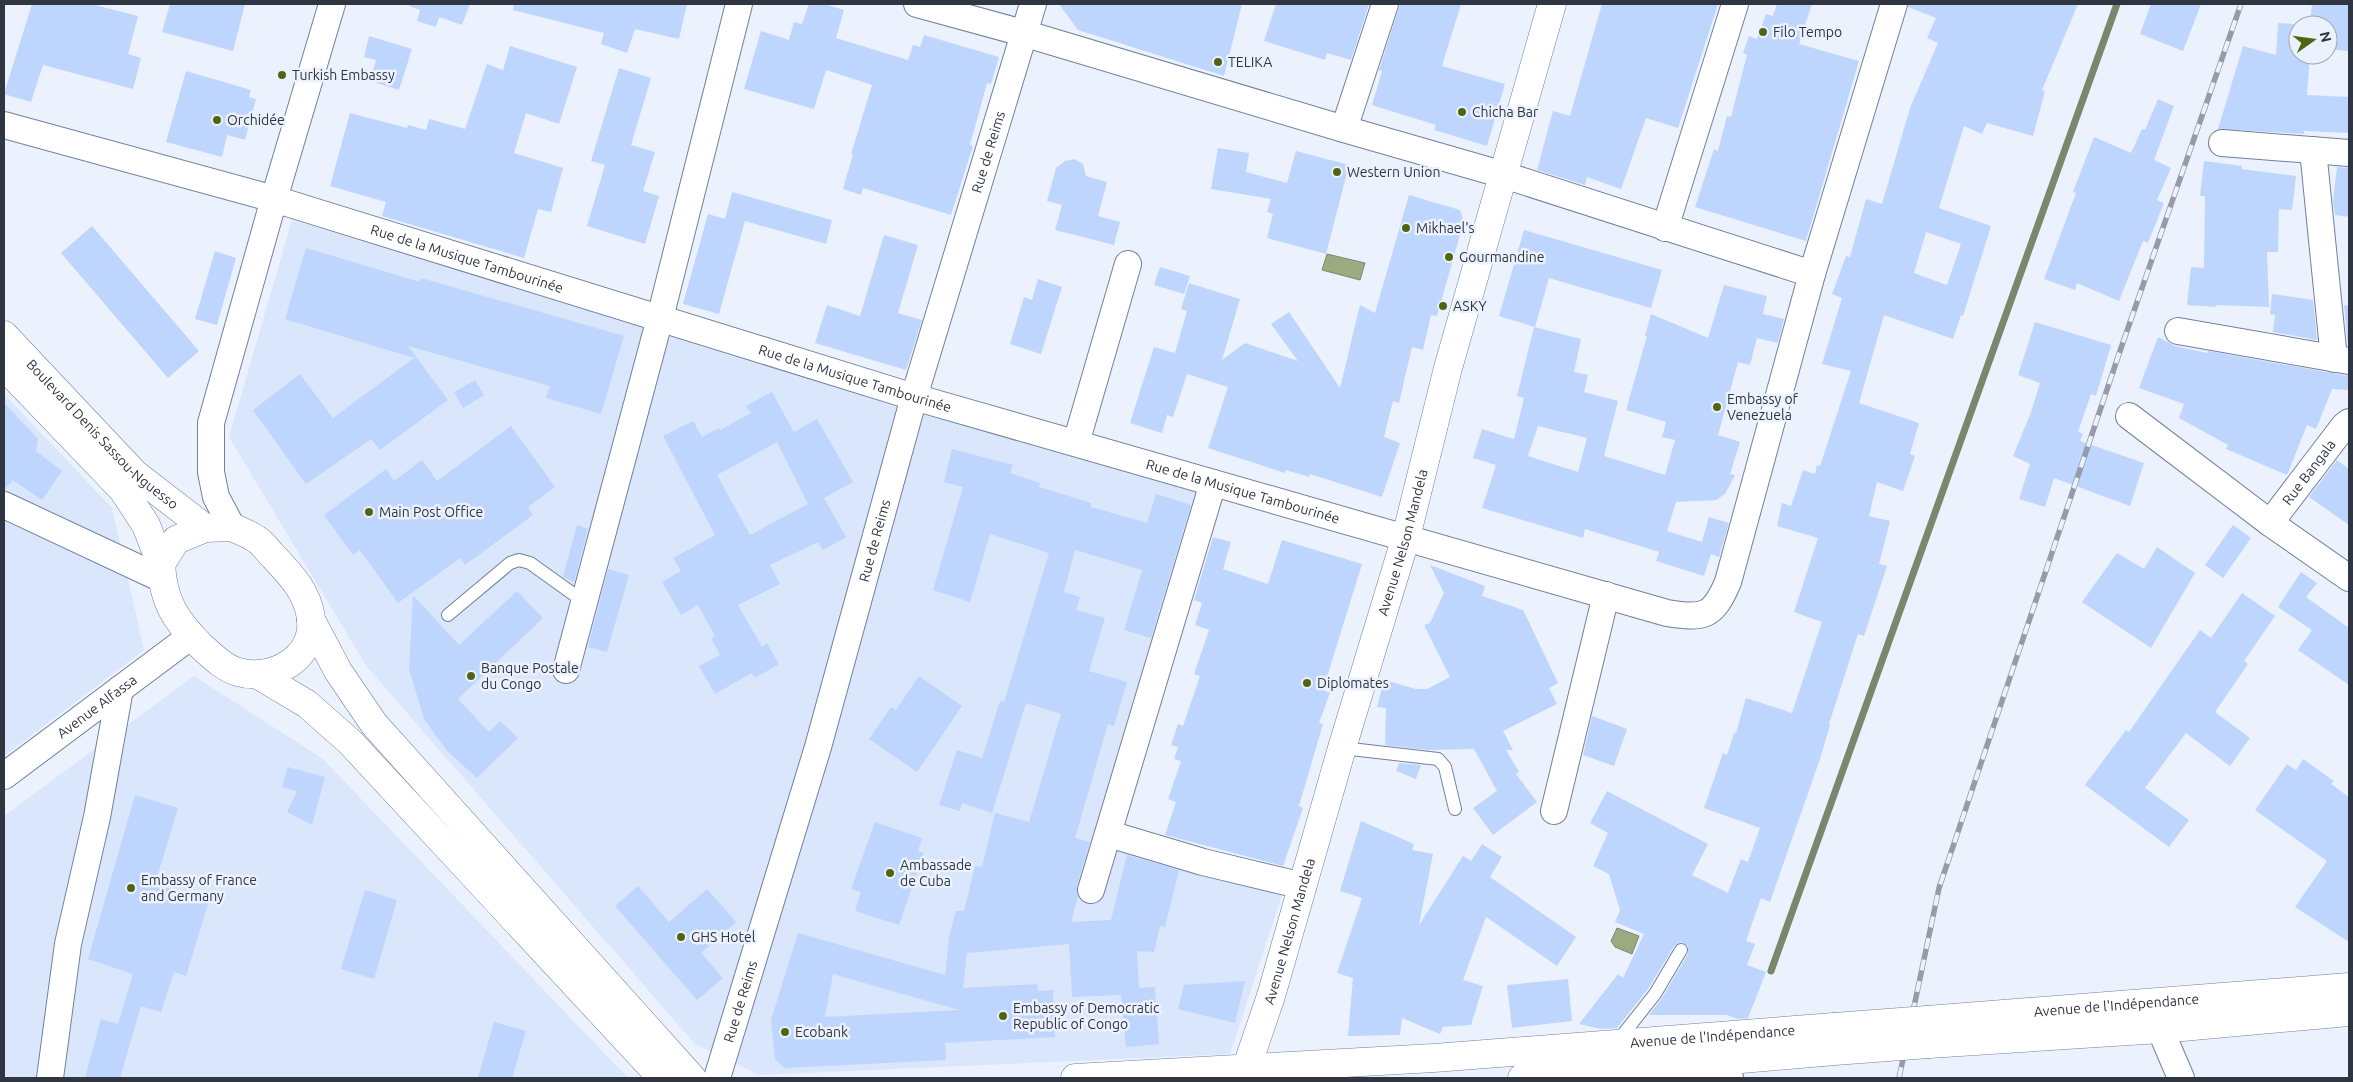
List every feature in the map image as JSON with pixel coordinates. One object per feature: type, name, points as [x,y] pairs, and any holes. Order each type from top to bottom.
[{"type":"main road","name":"Avenue Nelson Mandela","points":[[1244,1073],[1271,996],[1342,748],[1406,537],[1448,368],[1552,4]]},
{"type":"main road","name":"Boulevard Denis Sassou-Nguesso","points":[[4,335],[135,474],[205,528]]},
{"type":"main road","name":"Boulevard Denis Sassou-Nguesso","points":[[4,366],[123,490],[146,525],[161,572]]},
{"type":"main road","points":[[662,1078],[350,742],[307,704],[260,676],[237,672],[218,661],[191,636],[177,620],[167,601],[161,572],[176,540],[205,528],[232,527],[257,539],[294,579],[305,597],[311,620],[338,671],[374,724],[692,1078]]},
{"type":"main road","points":[[260,676],[281,670],[298,658],[308,639],[311,620]]},
{"type":"main road","name":"Avenue de l'Indépendance","points":[[1075,1078],[1244,1073],[1616,1044],[1834,1039],[1928,1032],[2349,986]]},
{"type":"main road","name":"Avenue de l'Indépendance","points":[[1928,1032],[2160,1029],[2349,1012]]},
{"type":"main road","name":"Avenue de l'Indépendance","points":[[1522,1078],[1688,1064],[1834,1039]]},
{"type":"street","points":[[232,527],[216,497],[211,472],[211,423],[274,199],[332,4]]},
{"type":"street","points":[[566,670],[660,318],[739,4]]},
{"type":"street","points":[[917,4],[1023,33],[1504,175],[1812,274],[1894,4]]},
{"type":"street","name":"Rue de Reims","points":[[718,1078],[818,747],[914,397],[1033,4]]},
{"type":"street","points":[[1344,129],[1385,4]]},
{"type":"street","points":[[1665,228],[1735,4]]},
{"type":"street","name":"Rue de la Musique Tambourinée","points":[[4,125],[274,199],[914,397],[1406,537],[1667,614],[1690,617],[1708,614],[1718,603],[1728,582],[1812,274]]},
{"type":"street","points":[[2222,143],[2349,153]]},
{"type":"street","points":[[2178,331],[2342,360],[2313,150]]},
{"type":"street","points":[[1076,444],[1128,264]]},
{"type":"street","points":[[2129,416],[2270,523],[2349,578]]},
{"type":"street","name":"Rue Bangala","points":[[2270,523],[2349,422]]},
{"type":"street","points":[[1091,890],[1213,483]]},
{"type":"street","points":[[4,505],[161,572]]},
{"type":"street","points":[[1554,811],[1606,596]]},
{"type":"street","name":"Avenue Alfassa","points":[[4,776],[191,636]]},
{"type":"street","points":[[50,1078],[68,944],[96,817],[120,690]]},
{"type":"street","points":[[1109,834],[1203,862],[1303,886]]},
{"type":"street","points":[[2160,1029],[2181,1078]]},
{"type":"street","points":[[1688,1064],[1730,1078]]},
{"type":"lane","points":[[448,615],[510,564],[519,560],[530,564],[583,601]]},
{"type":"lane","points":[[1342,748],[1438,759],[1446,767],[1455,809]]},
{"type":"lane","points":[[1616,1044],[1655,994],[1681,950]]},
{"type":"shaded area","points":[[292,220],[1199,489],[1096,835],[1282,895],[1230,1054],[759,1075],[695,1044],[367,667],[229,437]]},
{"type":"shaded area","points":[[1327,254],[1365,263],[1360,280],[1322,270]]},
{"type":"shaded area","points":[[4,394],[112,508],[144,650],[4,756]]},
{"type":"shaded area","points":[[194,676],[323,759],[628,1078],[4,1078],[4,816]]},
{"type":"shaded area","points":[[1617,928],[1639,936],[1632,954],[1615,947],[1611,941]]},
{"type":"building","points":[[32,4],[91,4],[138,16],[128,54],[141,58],[133,89],[43,65],[31,102],[4,94]]},
{"type":"building","points":[[170,4],[245,4],[233,51],[162,32]]},
{"type":"building","points":[[409,4],[470,4],[462,25],[439,17],[436,27],[417,21],[420,10],[409,6]]},
{"type":"building","points":[[514,4],[687,4],[679,39],[635,29],[627,53],[601,44],[604,33],[513,10]]},
{"type":"building","points":[[809,4],[824,4],[844,10],[836,38],[908,60],[913,45],[920,47],[924,35],[999,57],[991,84],[987,83],[970,145],[973,146],[951,215],[863,188],[861,195],[843,189],[853,154],[851,154],[872,85],[826,70],[814,109],[744,89],[761,31],[789,40],[794,22],[802,24]]},
{"type":"building","points":[[1059,4],[1242,4],[1224,76],[1078,30]]},
{"type":"building","points":[[1276,4],[1369,4],[1351,60],[1327,53],[1325,60],[1264,41]]},
{"type":"building","points":[[1400,4],[1461,4],[1442,66],[1505,84],[1487,146],[1434,130],[1436,125],[1372,105],[1382,71],[1379,70]]},
{"type":"building","points":[[1602,4],[1718,4],[1678,128],[1646,118],[1621,189],[1587,177],[1585,185],[1537,170],[1553,111],[1570,116]]},
{"type":"building","points":[[1777,4],[1812,4],[1799,44],[1859,61],[1806,241],[1695,207],[1714,149],[1718,151],[1727,116],[1731,117],[1747,55],[1743,53],[1749,36],[1757,39],[1766,14],[1773,16]]},
{"type":"building","points":[[1909,4],[2078,4],[2042,90],[2045,91],[2033,136],[1987,123],[1982,134],[1964,126],[1939,208],[1991,226],[1963,316],[1961,315],[1953,339],[1884,315],[1859,403],[1919,423],[1910,454],[1915,456],[1903,491],[1877,482],[1869,516],[1890,521],[1879,564],[1887,566],[1864,636],[1858,634],[1829,724],[1820,759],[1770,902],[1761,898],[1746,941],[1755,944],[1747,965],[1766,972],[1748,1018],[1738,1019],[1726,1015],[1649,1015],[1662,998],[1688,954],[1688,946],[1681,942],[1674,946],[1648,989],[1617,1028],[1601,1029],[1579,1024],[1618,974],[1623,978],[1644,934],[1615,922],[1620,910],[1609,874],[1593,866],[1608,833],[1590,823],[1607,791],[1708,844],[1692,875],[1728,893],[1741,859],[1748,862],[1760,828],[1704,808],[1723,753],[1727,755],[1734,733],[1736,733],[1746,698],[1792,713],[1822,622],[1794,612],[1818,538],[1777,526],[1782,503],[1791,506],[1803,470],[1815,474],[1817,465],[1820,466],[1851,371],[1822,364],[1842,298],[1832,294],[1846,256],[1850,257],[1866,199],[1882,204],[1910,108],[1938,43],[1927,38],[1936,18],[1908,7]],"holes":[[[1926,232],[1961,244],[1947,285],[1914,273]]]},
{"type":"building","points":[[2151,4],[2201,4],[2183,51],[2140,34]]},
{"type":"building","points":[[2312,4],[2349,4],[2349,49],[2347,51],[2338,50],[2338,15],[2311,15]]},
{"type":"building","points":[[2278,23],[2288,24],[2288,65],[2309,65],[2307,95],[2349,97],[2349,133],[2304,131],[2304,134],[2218,129],[2243,46],[2276,55]]},
{"type":"building","points":[[369,36],[412,49],[399,90],[370,81],[376,60],[364,57]]},
{"type":"building","points":[[510,46],[577,67],[559,124],[526,113],[514,153],[563,168],[551,212],[538,209],[524,258],[382,216],[386,202],[330,186],[350,113],[407,128],[408,125],[426,130],[429,119],[465,129],[487,64],[503,70]]},
{"type":"building","points":[[619,68],[651,78],[631,145],[655,152],[643,191],[659,196],[645,244],[587,226],[605,165],[591,161]]},
{"type":"building","points":[[186,71],[251,90],[249,97],[256,99],[245,140],[227,135],[222,157],[166,142]]},
{"type":"building","points":[[2158,99],[2174,106],[2154,160],[2171,168],[2157,200],[2164,203],[2148,243],[2143,241],[2119,301],[2077,283],[2075,290],[2044,279],[2076,193],[2073,192],[2094,137],[2131,153],[2142,129],[2145,130]]},
{"type":"building","points":[[1218,148],[1249,153],[1246,172],[1287,183],[1296,151],[1349,165],[1326,254],[1267,238],[1273,214],[1267,212],[1271,199],[1211,189]]},
{"type":"building","points":[[1074,159],[1083,164],[1086,176],[1107,182],[1098,216],[1120,222],[1114,245],[1055,230],[1062,205],[1047,201],[1056,168],[1065,161]]},
{"type":"building","points":[[2204,161],[2242,166],[2242,169],[2296,176],[2292,210],[2279,209],[2278,252],[2267,252],[2269,307],[2187,305],[2191,267],[2204,268],[2205,196],[2200,196]]},
{"type":"building","points":[[2337,167],[2349,168],[2349,217],[2335,215],[2333,201]]},
{"type":"building","points":[[732,192],[832,220],[826,244],[745,221],[719,314],[683,304],[708,214],[725,219]]},
{"type":"building","points":[[1409,195],[1460,210],[1464,221],[1437,316],[1431,315],[1423,350],[1412,347],[1399,403],[1393,401],[1384,437],[1400,443],[1382,497],[1310,474],[1309,477],[1286,470],[1285,473],[1208,448],[1228,387],[1187,374],[1173,417],[1167,415],[1162,433],[1130,423],[1154,347],[1175,353],[1187,311],[1181,309],[1189,283],[1240,299],[1222,360],[1245,343],[1298,361],[1271,324],[1289,312],[1340,388],[1360,305],[1375,313]]},
{"type":"building","points":[[92,226],[199,351],[168,378],[61,253]]},
{"type":"building","points":[[1524,230],[1662,270],[1651,308],[1549,278],[1535,327],[1499,316]]},
{"type":"building","points":[[884,235],[918,245],[898,313],[922,320],[906,370],[815,343],[827,305],[860,316]]},
{"type":"building","points":[[306,248],[420,282],[421,278],[624,336],[601,414],[546,398],[550,386],[408,346],[448,400],[380,450],[371,439],[306,484],[253,410],[300,374],[333,418],[414,358],[285,319]]},
{"type":"building","points":[[215,251],[236,258],[217,325],[195,319]]},
{"type":"building","points":[[1160,267],[1190,276],[1184,294],[1154,285]]},
{"type":"building","points":[[1038,279],[1062,287],[1041,354],[1010,344],[1024,297],[1032,300]]},
{"type":"building","points":[[1724,285],[1767,296],[1763,314],[1784,319],[1778,343],[1757,338],[1750,365],[1738,362],[1718,435],[1740,442],[1730,474],[1735,475],[1725,494],[1716,500],[1676,502],[1667,531],[1702,542],[1709,517],[1729,523],[1719,557],[1711,554],[1704,576],[1656,561],[1659,552],[1585,529],[1583,538],[1482,508],[1496,465],[1473,458],[1482,429],[1514,439],[1524,398],[1517,396],[1534,327],[1581,339],[1574,372],[1588,375],[1584,392],[1618,401],[1604,456],[1665,475],[1675,440],[1662,437],[1666,422],[1626,410],[1647,336],[1645,336],[1651,314],[1708,338]],"holes":[[[1538,426],[1587,438],[1578,472],[1528,456]]]},
{"type":"building","points":[[2272,294],[2313,300],[2317,340],[2273,332],[2275,315],[2270,314]]},
{"type":"building","points":[[2344,305],[2349,306],[2349,346],[2348,346]]},
{"type":"building","points":[[2035,322],[2111,345],[2096,396],[2091,394],[2078,432],[2083,434],[2080,441],[2144,463],[2130,506],[2054,478],[2045,507],[2019,499],[2030,464],[2013,456],[2031,412],[2040,383],[2018,375]]},
{"type":"building","points":[[2158,337],[2175,346],[2207,353],[2208,351],[2349,376],[2349,390],[2332,389],[2316,429],[2307,425],[2287,475],[2226,449],[2228,445],[2179,418],[2184,404],[2139,388]]},
{"type":"building","points":[[475,380],[484,395],[463,408],[454,392]]},
{"type":"building","points":[[772,392],[794,432],[817,419],[853,482],[824,498],[846,537],[823,550],[818,542],[770,565],[780,584],[738,605],[762,647],[767,643],[779,664],[755,678],[752,673],[715,694],[699,666],[720,655],[711,638],[715,636],[698,605],[681,615],[662,582],[681,571],[673,558],[715,535],[663,436],[693,421],[702,437],[719,428],[720,430],[751,413],[746,406]],"holes":[[[777,442],[808,504],[750,535],[717,475]]]},
{"type":"building","points":[[4,403],[38,439],[36,451],[62,471],[42,500],[13,480],[4,490]]},
{"type":"building","points":[[511,426],[555,487],[528,507],[533,515],[465,565],[460,558],[398,603],[360,550],[353,555],[324,515],[386,469],[394,481],[422,460],[437,481]]},
{"type":"building","points":[[952,449],[1013,465],[1010,473],[1040,483],[1039,487],[1091,503],[1091,507],[1147,523],[1156,494],[1191,505],[1151,638],[1124,630],[1142,570],[1075,550],[1064,592],[1080,597],[1076,610],[1105,618],[1089,671],[1127,682],[1114,726],[1108,724],[1075,838],[1090,842],[1077,886],[1078,896],[1071,922],[1111,920],[1127,855],[1179,870],[1165,927],[1160,926],[1154,952],[1137,951],[1139,988],[1155,987],[1159,1044],[1126,1047],[1121,995],[1072,997],[1069,944],[967,953],[963,988],[1037,984],[1038,991],[1053,990],[1055,1037],[945,1043],[946,1060],[785,1068],[775,1059],[771,1020],[798,933],[945,975],[949,937],[956,911],[964,911],[975,866],[982,867],[995,813],[1029,822],[1061,714],[1026,703],[992,813],[962,803],[960,811],[939,805],[957,750],[982,758],[1000,701],[1004,702],[1049,553],[990,534],[970,602],[933,590],[963,487],[944,482]],"holes":[[[833,974],[959,1010],[825,1017]]]},
{"type":"building","points":[[2337,460],[2349,469],[2349,525],[2309,497]]},
{"type":"building","points":[[577,525],[588,529],[574,582],[563,577]]},
{"type":"building","points":[[2233,525],[2251,538],[2223,578],[2205,565]]},
{"type":"building","points":[[1213,537],[1231,542],[1223,569],[1268,584],[1282,540],[1362,564],[1323,690],[1330,693],[1319,723],[1323,724],[1299,806],[1303,808],[1283,866],[1165,835],[1176,802],[1168,799],[1181,761],[1174,759],[1178,747],[1171,745],[1178,724],[1183,726],[1200,676],[1194,674],[1209,630],[1195,625],[1202,603],[1194,600]]},
{"type":"building","points":[[2157,547],[2195,573],[2151,648],[2082,602],[2117,553],[2144,569]]},
{"type":"building","points":[[1430,565],[1485,586],[1482,596],[1523,610],[1558,683],[1549,688],[1557,704],[1503,731],[1513,750],[1506,750],[1519,772],[1516,774],[1537,802],[1493,835],[1473,808],[1497,791],[1474,749],[1427,750],[1385,745],[1386,708],[1377,707],[1384,680],[1416,689],[1427,689],[1450,677],[1424,625],[1430,623],[1444,593]]},
{"type":"building","points":[[608,569],[629,575],[607,652],[588,647]]},
{"type":"building","points":[[2301,572],[2317,583],[2306,597],[2349,628],[2349,685],[2298,650],[2312,630],[2278,607]]},
{"type":"building","points":[[517,591],[543,618],[458,699],[489,732],[500,721],[518,738],[477,778],[447,751],[424,719],[409,669],[413,595],[459,645]]},
{"type":"building","points":[[2242,593],[2275,616],[2244,661],[2248,664],[2215,712],[2250,738],[2230,766],[2186,733],[2145,788],[2189,820],[2169,847],[2085,785],[2126,730],[2129,732],[2200,630],[2211,638]]},
{"type":"building","points":[[919,676],[962,706],[917,772],[869,739],[891,707],[896,710]]},
{"type":"building","points":[[1592,716],[1627,729],[1614,766],[1583,755]]},
{"type":"building","points":[[2303,759],[2334,781],[2331,784],[2349,797],[2349,942],[2295,907],[2327,861],[2255,810],[2287,764],[2296,770]]},
{"type":"building","points":[[1399,763],[1421,765],[1416,779],[1396,771]]},
{"type":"building","points":[[288,767],[325,777],[312,825],[287,812],[297,791],[282,787]]},
{"type":"building","points":[[135,795],[178,808],[155,884],[209,901],[186,976],[174,972],[161,1012],[141,1006],[120,1078],[85,1078],[101,1019],[118,1024],[133,974],[88,959]]},
{"type":"building","points":[[1361,821],[1414,844],[1412,850],[1433,854],[1419,925],[1463,856],[1471,861],[1482,844],[1502,857],[1490,877],[1576,937],[1557,966],[1486,917],[1463,980],[1483,986],[1471,1025],[1443,1027],[1440,1034],[1402,1018],[1400,1035],[1348,1036],[1353,978],[1337,973],[1362,898],[1340,891]]},
{"type":"building","name":"Ambassade de Cuba","points":[[875,822],[922,838],[918,851],[924,853],[899,925],[855,911],[861,892],[851,889]]},
{"type":"building","name":"GHS Hotel","points":[[638,886],[669,922],[707,889],[736,922],[701,953],[723,978],[697,1000],[615,906]]},
{"type":"building","points":[[365,890],[397,900],[374,979],[341,969]]},
{"type":"building","points":[[1568,979],[1572,1021],[1512,1028],[1507,985]]},
{"type":"building","points":[[1245,981],[1235,1023],[1178,1009],[1184,985]]},
{"type":"building","points":[[494,1022],[526,1031],[512,1078],[478,1078]]},
{"type":"waterway","points":[[1771,971],[2117,4]]},
{"type":"railway","points":[[1899,1078],[1939,888],[2120,351],[2241,4]]},
{"type":"place","name":"Filo Tempo","points":[[1763,32]]},
{"type":"place","name":"TELIKA","points":[[1218,62]]},
{"type":"place","name":"Turkish Embassy","points":[[282,75]]},
{"type":"place","name":"Chicha Bar","points":[[1462,112]]},
{"type":"place","name":"Orchidée","points":[[217,120]]},
{"type":"place","name":"Western Union","points":[[1337,172]]},
{"type":"place","name":"Mikhael's","points":[[1406,228]]},
{"type":"place","name":"Gourmandine","points":[[1449,257]]},
{"type":"place","name":"ASKY","points":[[1443,306]]},
{"type":"place","name":"Embassy of Venezuela","points":[[1717,407]]},
{"type":"place","name":"Main Post Office","points":[[369,512]]},
{"type":"place","name":"Banque Postale du Congo","points":[[471,676]]},
{"type":"place","name":"Diplomates","points":[[1307,683]]},
{"type":"place","name":"Ambassade de Cuba","points":[[890,873]]},
{"type":"place","name":"Embassy of France and Germany","points":[[131,888]]},
{"type":"place","name":"GHS Hotel","points":[[681,937]]},
{"type":"place","name":"Embassy of Democratic Republic of Congo","points":[[1003,1016]]},
{"type":"place","name":"Ecobank","points":[[785,1032]]}]
